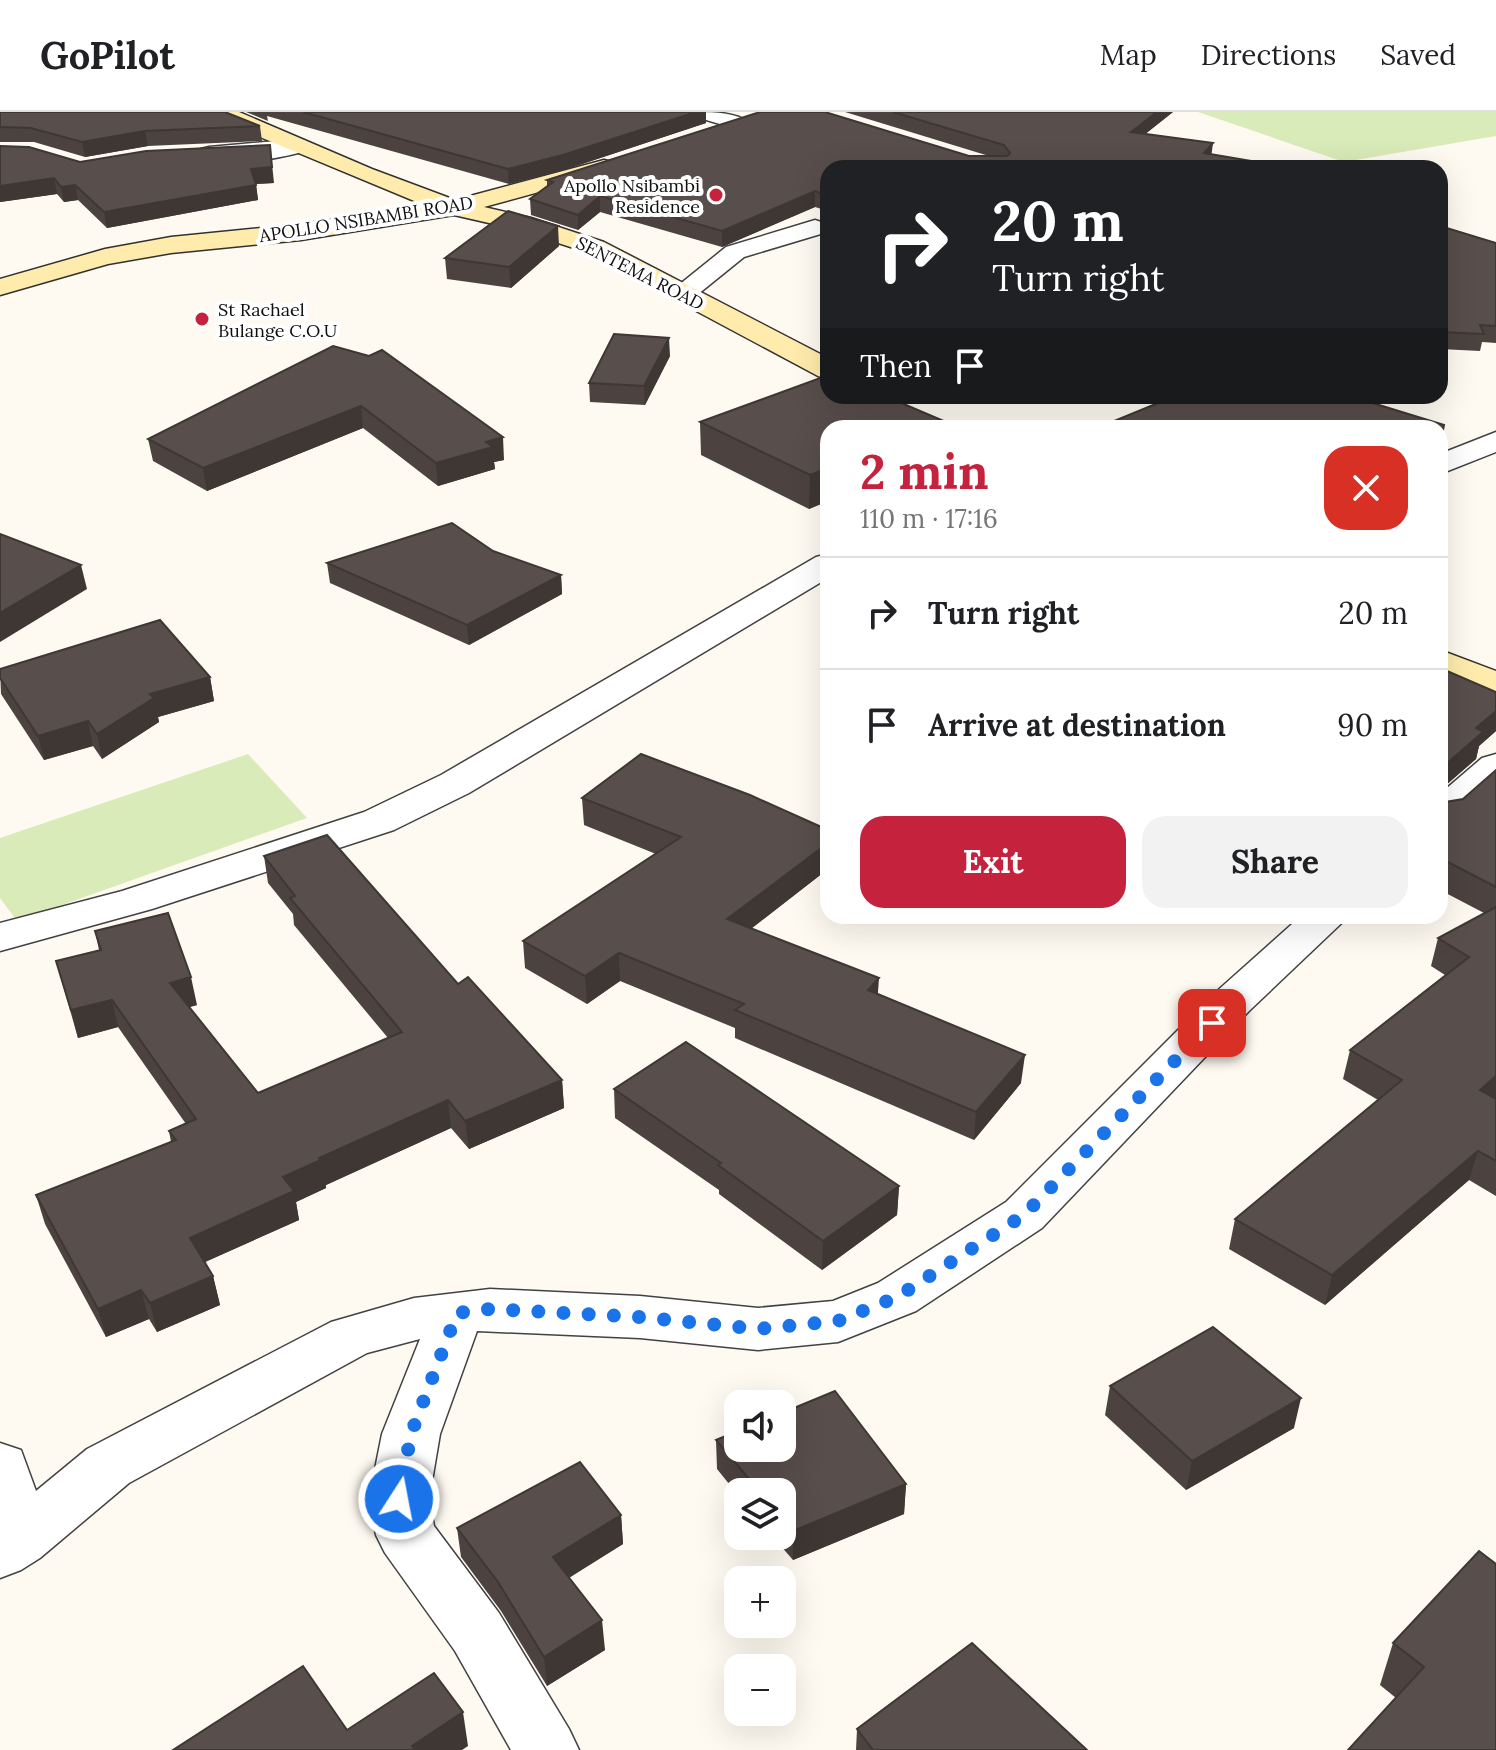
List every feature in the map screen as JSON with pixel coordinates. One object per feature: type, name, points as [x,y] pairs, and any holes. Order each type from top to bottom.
[{"type":"main road","name":"SENTEMA ROAD","points":[[220,112],[454,208],[571,238],[635,267],[820,366]]},
{"type":"main road","points":[[693,137],[749,119]]},
{"type":"main road","name":"APOLLO NSIBAMBI ROAD","points":[[0,287],[105,257],[171,245],[301,232],[454,208],[557,182],[623,160]]},
{"type":"main road","points":[[1448,664],[1496,685]]},
{"type":"street","points":[[704,112],[749,119]]},
{"type":"street","points":[[179,155],[256,152],[298,146]]},
{"type":"street","points":[[682,293],[735,252],[815,228]]},
{"type":"street","points":[[1448,462],[1496,441]]},
{"type":"street","points":[[0,937],[137,900],[379,821],[455,784],[820,569]]},
{"type":"street","points":[[1448,808],[1496,766]]},
{"type":"street","points":[[10,1546],[108,1466],[350,1337],[414,1319],[490,1309],[640,1317],[758,1329],[838,1321],[897,1297],[1024,1215],[1233,1001],[1318,924]]},
{"type":"street","points":[[457,1313],[411,1434],[399,1499],[406,1535],[477,1632],[546,1750]]},
{"type":"street","points":[[0,1467],[10,1546]]},
{"type":"green space","points":[[1198,112],[1496,112],[1496,136],[1356,160],[1338,160]]},
{"type":"green space","points":[[248,754],[307,818],[17,921],[0,898],[0,838]]},
{"type":"building","points":[[0,112],[225,112],[260,126],[145,131],[82,142],[31,128],[0,127]]},
{"type":"building","points":[[303,112],[696,112],[563,155],[508,169]]},
{"type":"building","points":[[760,112],[825,112],[969,156],[1007,156],[1010,153],[1004,145],[893,112],[1157,112],[1131,132],[1213,143],[1204,153],[1246,160],[820,160],[820,193],[815,191],[722,231],[600,196],[578,215],[530,199],[553,182],[547,180]]},
{"type":"building","points":[[270,145],[272,167],[251,169],[256,185],[104,212],[75,185],[61,187],[54,178],[0,186],[0,146],[29,147],[80,162],[146,151]]},
{"type":"building","points":[[508,211],[558,226],[509,267],[445,258]]},
{"type":"building","points":[[1448,228],[1496,243],[1496,326],[1480,325],[1484,334],[1448,332]]},
{"type":"building","points":[[614,334],[669,338],[644,386],[589,383]]},
{"type":"building","points":[[333,346],[369,356],[382,350],[503,437],[486,442],[493,447],[436,463],[361,406],[203,468],[148,439]]},
{"type":"building","points":[[820,378],[820,404],[904,404],[941,420],[820,420],[820,471],[810,475],[700,422]]},
{"type":"building","points":[[1156,404],[1376,404],[1428,420],[1117,420]]},
{"type":"building","points":[[452,523],[493,551],[561,575],[467,625],[327,563]]},
{"type":"building","points":[[0,534],[81,565],[0,613]]},
{"type":"building","points":[[160,620],[210,677],[150,694],[154,698],[97,734],[88,721],[38,736],[0,678],[0,669]]},
{"type":"building","points":[[1448,671],[1496,692],[1496,711],[1476,728],[1483,732],[1448,762]]},
{"type":"building","points":[[641,754],[750,795],[820,826],[820,849],[727,919],[879,978],[868,990],[1025,1055],[976,1112],[735,1010],[744,1004],[619,953],[585,976],[523,941],[681,837],[582,798]]},
{"type":"building","points":[[1496,770],[1496,887],[1448,862],[1448,802],[1463,799]]},
{"type":"building","points":[[327,835],[458,984],[468,977],[562,1080],[465,1121],[448,1100],[319,1158],[321,1160],[283,1177],[294,1191],[190,1238],[213,1276],[150,1303],[141,1290],[98,1309],[36,1195],[176,1140],[169,1131],[196,1119],[112,1000],[71,1010],[56,961],[101,950],[95,931],[168,913],[191,977],[170,983],[258,1093],[402,1032],[290,898],[295,896],[264,856]]},
{"type":"building","points":[[1496,907],[1496,1076],[1480,1090],[1496,1099],[1496,1161],[1478,1151],[1332,1275],[1235,1219],[1402,1080],[1350,1050],[1469,957],[1438,938]]},
{"type":"building","points":[[686,1042],[899,1186],[823,1241],[718,1165],[721,1163],[614,1089]]},
{"type":"building","points":[[1213,1327],[1301,1398],[1192,1461],[1110,1386]]},
{"type":"building","points":[[835,1391],[906,1484],[796,1530],[796,1478],[748,1478],[735,1462],[796,1462],[796,1407]]},
{"type":"building","points":[[724,1437],[724,1449],[716,1440]]},
{"type":"building","points":[[580,1462],[621,1515],[553,1557],[602,1620],[544,1657],[498,1582],[457,1528]]},
{"type":"building","points":[[1479,1551],[1496,1564],[1496,1750],[1348,1750],[1424,1667],[1393,1643]]},
{"type":"building","points":[[972,1643],[1087,1750],[873,1750],[857,1729]]},
{"type":"building","points":[[303,1666],[347,1730],[434,1673],[463,1712],[412,1746],[415,1750],[173,1750]]},
{"type":"place","name":"Apollo Nsibambi Residence","points":[[716,195]]},
{"type":"place","name":"St Rachael Bulange C.O.U","points":[[202,319]]},
{"type":"route","points":[[399,1499],[411,1434],[457,1313],[490,1309],[640,1317],[758,1329],[838,1321],[897,1297],[1024,1215],[1212,1023]]}]
